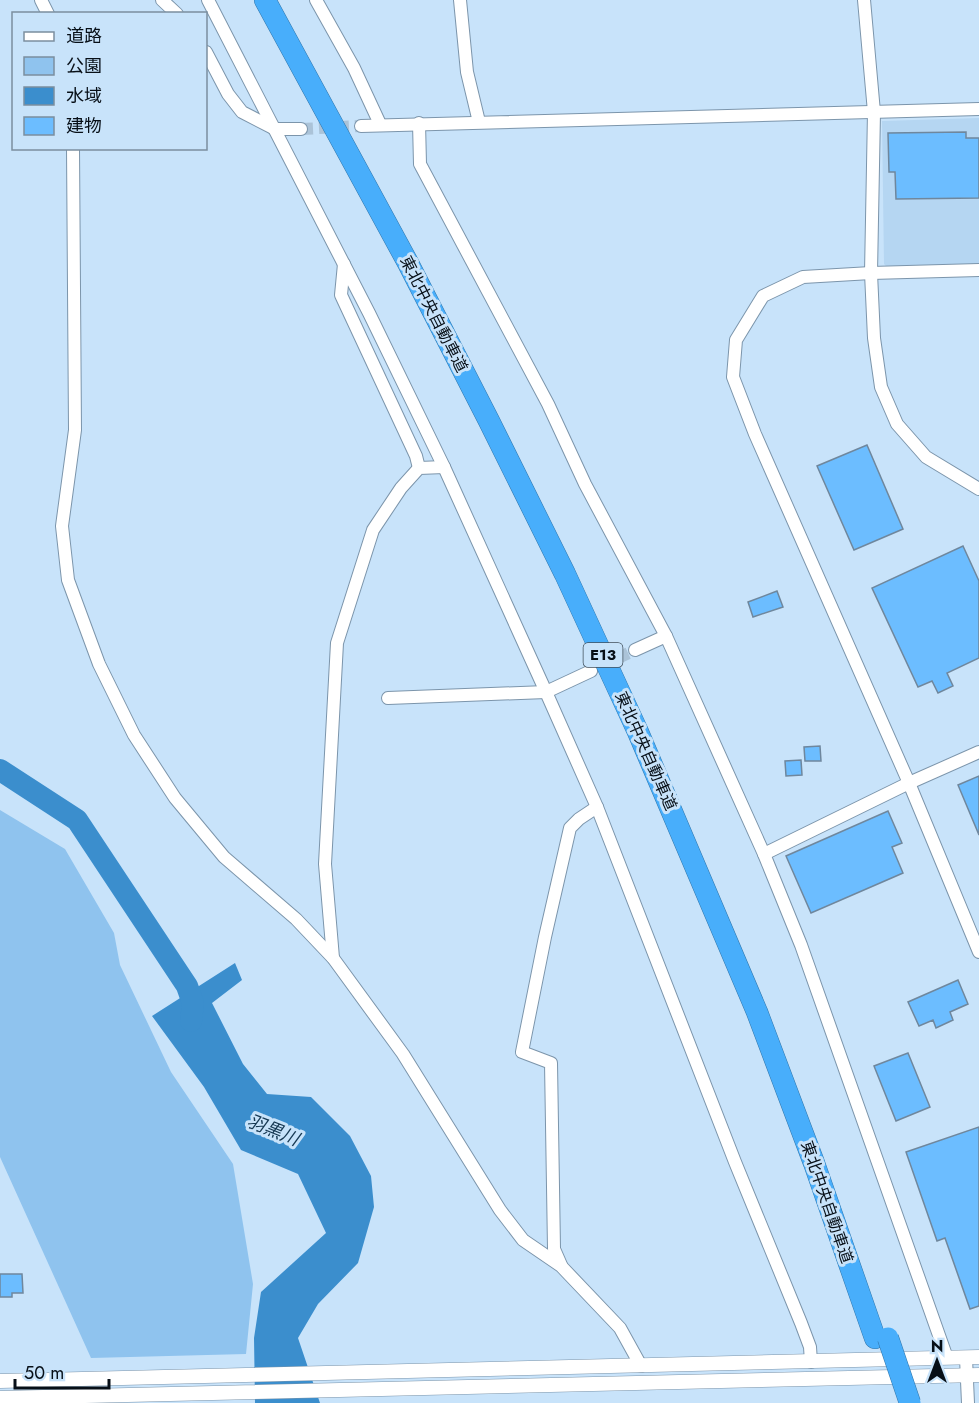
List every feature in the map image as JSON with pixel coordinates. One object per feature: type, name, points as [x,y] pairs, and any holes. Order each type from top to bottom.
[{"type":"highway","name":"東北中央自動車道","points":[[265,0],[408,263],[489,421],[565,574],[638,732],[757,1012],[881,1338],[910,1403]]},
{"type":"highway","name":"東北中央自動車道","points":[[280,0],[425,266],[580,574],[704,852],[772,1019],[825,1158],[881,1338],[897,1403]]},
{"type":"street","points":[[162,0],[175,12]]},
{"type":"street","points":[[208,0],[344,263],[444,467],[597,807],[735,1161],[801,1323],[810,1347],[811,1362]]},
{"type":"street","points":[[316,0],[354,68],[380,124]]},
{"type":"street","points":[[460,0],[467,72],[479,122]]},
{"type":"street","points":[[864,0],[874,112],[871,273],[874,338],[881,387],[897,424],[926,457],[979,489]]},
{"type":"street","points":[[207,54],[228,94],[242,112],[275,129],[301,129]]},
{"type":"street","points":[[361,126],[979,109]]},
{"type":"street","points":[[419,123],[420,164],[548,404],[585,484],[666,636],[765,854],[801,945],[947,1358]]},
{"type":"street","points":[[73,150],[75,430],[62,526],[68,580],[99,664],[134,735],[175,798],[224,857],[297,919],[333,958],[404,1054],[500,1210],[524,1240],[561,1266],[620,1328],[641,1366]]},
{"type":"street","points":[[344,263],[342,295],[416,456],[419,468]]},
{"type":"street","points":[[979,270],[803,277],[763,296],[736,340],[733,377],[755,435],[909,783],[979,952]]},
{"type":"street","points":[[333,958],[325,864],[337,643],[373,530],[401,488],[419,468],[444,467]]},
{"type":"street","points":[[636,650],[666,636]]},
{"type":"street","points":[[388,699],[546,692],[591,671]]},
{"type":"street","points":[[765,854],[909,783],[979,752]]},
{"type":"street","points":[[561,1266],[554,1249],[552,1063],[522,1052],[567,837],[570,828],[597,807]]},
{"type":"street","points":[[0,1381],[973,1357],[973,1375],[968,1403]]},
{"type":"street","points":[[0,1398],[973,1375]]},
{"type":"shaded area","points":[[979,118],[979,266],[889,269],[884,264],[882,121]]},
{"type":"green space","points":[[0,810],[65,849],[114,933],[120,965],[171,1072],[233,1164],[253,1284],[246,1354],[91,1358],[0,1157]]},
{"type":"water","points":[[235,963],[242,980],[212,1003],[243,1064],[267,1094],[311,1097],[350,1136],[371,1176],[374,1207],[358,1263],[318,1304],[298,1338],[320,1403],[255,1403],[254,1338],[261,1292],[326,1233],[298,1174],[241,1150],[204,1087],[152,1016]]},
{"type":"building","points":[[966,132],[966,138],[979,138],[979,198],[896,199],[895,172],[889,172],[888,133]]},
{"type":"building","points":[[867,445],[903,529],[854,550],[817,466]]},
{"type":"building","points":[[963,546],[979,581],[979,658],[947,673],[953,686],[938,693],[932,681],[918,687],[872,588]]},
{"type":"building","points":[[777,591],[783,607],[753,617],[748,602]]},
{"type":"building","points":[[820,746],[821,761],[805,761],[804,747]]},
{"type":"building","points":[[801,760],[802,775],[786,776],[785,761]]},
{"type":"building","points":[[979,776],[979,835],[958,785]]},
{"type":"building","points":[[888,811],[902,843],[892,847],[903,873],[811,913],[786,856]]},
{"type":"building","points":[[958,980],[968,1004],[950,1012],[953,1020],[936,1028],[933,1020],[919,1026],[908,1002]]},
{"type":"building","points":[[908,1053],[930,1107],[896,1121],[874,1066]]},
{"type":"building","points":[[979,1127],[979,1306],[970,1309],[945,1238],[937,1241],[906,1152]]},
{"type":"building","points":[[0,1274],[22,1274],[23,1293],[12,1293],[12,1297],[0,1297]]},
{"type":"waterway","name":"羽黒川","points":[[0,770],[77,820],[187,986],[193,1003],[191,1021]]},
{"type":"tunnel","points":[[301,129],[361,126]]},
{"type":"tunnel","points":[[601,666],[635,650]]}]
